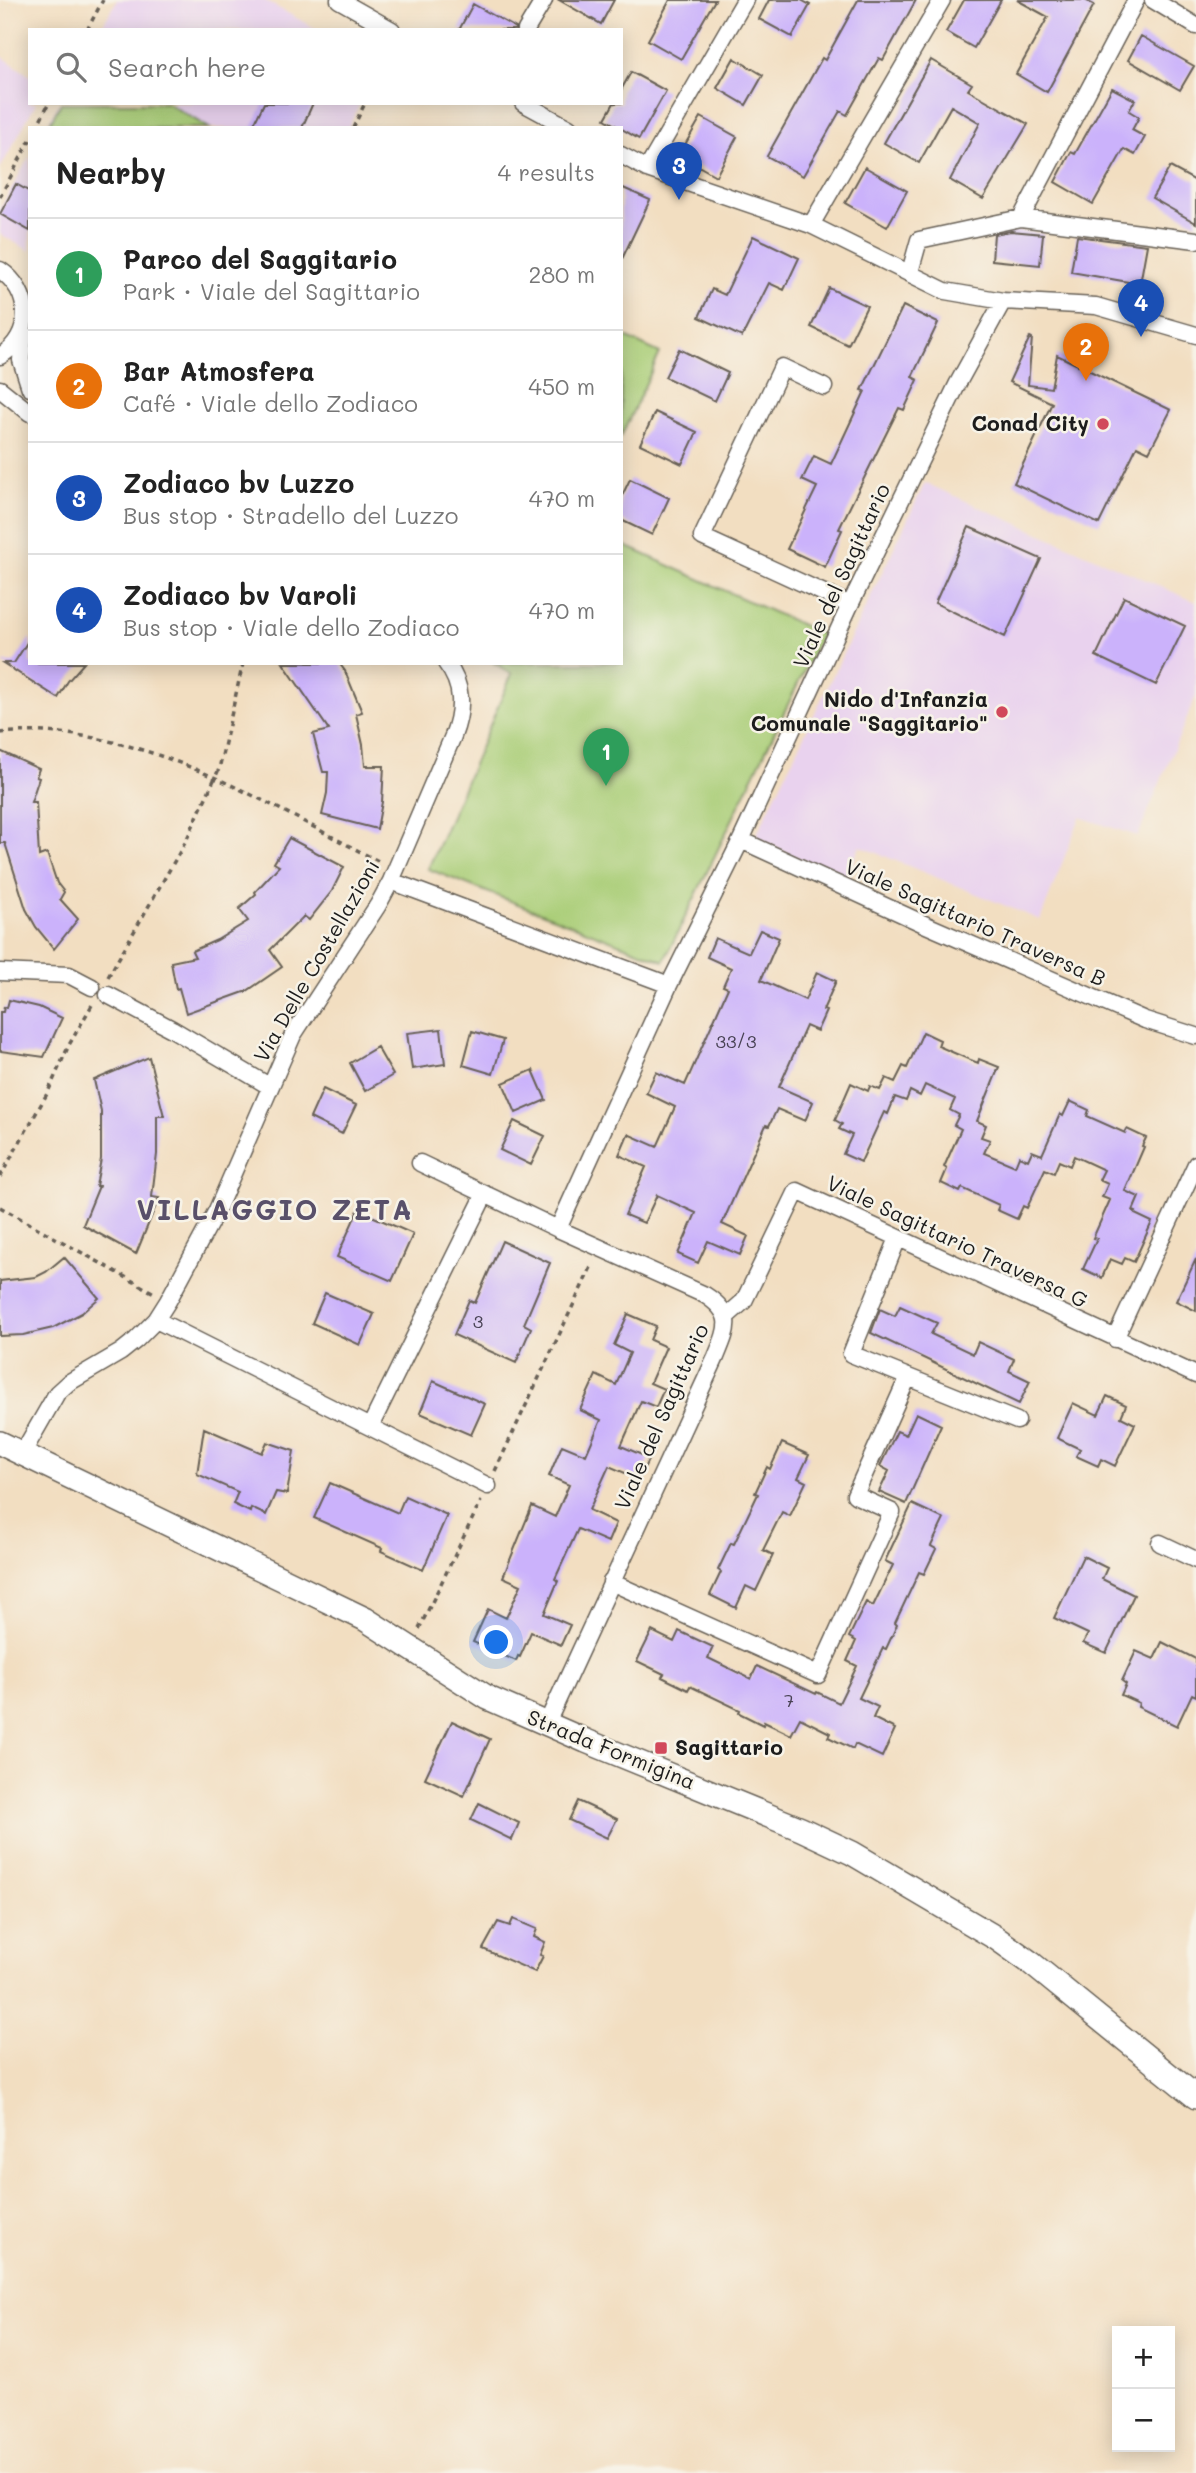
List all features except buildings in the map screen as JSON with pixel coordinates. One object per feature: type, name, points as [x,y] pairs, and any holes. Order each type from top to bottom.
[{"type":"street","points":[[340,0],[389,28]]},
{"type":"street","points":[[527,28],[544,0]]},
{"type":"street","points":[[647,169],[745,0]]},
{"type":"street","points":[[811,225],[942,0]]},
{"type":"street","points":[[1021,218],[1136,0]]},
{"type":"street","points":[[1153,0],[1196,26]]},
{"type":"street","points":[[527,105],[565,126]]},
{"type":"street","points":[[623,157],[647,169],[811,225],[945,291],[1003,301],[1096,306],[1196,335]]},
{"type":"street","points":[[910,272],[919,240],[1021,218],[1196,240]]},
{"type":"street","points":[[0,270],[19,287],[24,301],[21,360],[28,382]]},
{"type":"street","name":"Viale del Sagittario","points":[[546,1725],[724,1339],[727,1316],[722,1308],[705,1295],[558,1229],[669,985],[741,840],[850,605],[958,383],[1003,301]]},
{"type":"street","points":[[0,356],[16,342],[23,330],[25,316]]},
{"type":"street","points":[[824,387],[782,367],[702,537],[850,605]]},
{"type":"street","points":[[0,389],[28,411]]},
{"type":"street","name":"Via Delle Costellazioni","points":[[22,1454],[57,1393],[68,1383],[121,1352],[156,1320],[168,1301],[217,1210],[293,1035],[378,905],[393,876],[460,716],[460,694],[454,673],[448,665]]},
{"type":"street","name":"Viale Sagittario Traversa B","points":[[741,840],[923,924],[1145,1020],[1196,1036]]},
{"type":"street","points":[[393,876],[669,985]]},
{"type":"street","name":"Via Delle Costellazioni","points":[[0,972],[69,975],[172,1029],[269,1086]]},
{"type":"street","points":[[420,1163],[558,1229]]},
{"type":"street","points":[[1115,1339],[1196,1164]]},
{"type":"street","name":"Viale Sagittario Traversa G","points":[[727,1316],[744,1301],[797,1191],[1196,1375]]},
{"type":"street","points":[[370,1427],[485,1194]]},
{"type":"street","points":[[898,1238],[851,1354],[1017,1421]]},
{"type":"street","points":[[156,1320],[488,1486]]},
{"type":"street","points":[[611,1582],[818,1675],[891,1512],[855,1496],[908,1377]]},
{"type":"street","name":"Strada Formigina","points":[[0,1443],[365,1619],[488,1698],[546,1725],[801,1829],[896,1878],[955,1912],[1022,1957],[1196,2098]]},
{"type":"street","points":[[1160,1544],[1196,1560]]},
{"type":"path","points":[[88,28],[103,0]]},
{"type":"path","points":[[37,126],[48,105]]},
{"type":"path","points":[[354,126],[364,105]]},
{"type":"path","points":[[0,197],[28,144]]},
{"type":"path","points":[[0,1177],[48,1091],[69,1045],[186,841],[222,757],[243,665]]},
{"type":"path","points":[[0,733],[21,731],[84,735],[131,747],[244,790],[393,876]]},
{"type":"path","points":[[0,1207],[168,1301]]},
{"type":"path","points":[[417,1635],[599,1248]]},
{"type":"shaded area","points":[[117,0],[264,0],[314,28],[101,28]]},
{"type":"shaded area","points":[[0,55],[28,75],[28,105],[35,105],[0,169]]},
{"type":"shaded area","points":[[58,105],[359,105],[349,126],[46,126]]},
{"type":"shaded area","points":[[28,160],[28,250],[0,234],[0,209]]},
{"type":"shaded area","name":"Nido d'Infanzia Comunale \"Saggitario\"","points":[[925,483],[1196,602],[1196,696],[1138,836],[1080,817],[1040,920],[860,846],[845,880],[755,838]]},
{"type":"green space","points":[[60,105],[170,105],[206,126],[48,126]]},
{"type":"green space","points":[[623,336],[660,353],[623,433]]},
{"type":"green space","points":[[623,545],[822,634],[664,961],[428,869],[512,674],[497,665],[623,665]]},
{"type":"place","name":"Zodiaco bv Luzzo","points":[[679,200]]},
{"type":"place","name":"Zodiaco bv Varoli","points":[[1141,337]]},
{"type":"place","name":"Bar Atmosfera","points":[[1086,381]]},
{"type":"place","name":"Conad City","points":[[1103,424]]},
{"type":"place","name":"Nido d'Infanzia Comunale \"Saggitario\"","points":[[1002,712]]},
{"type":"place","name":"Parco del Saggitario","points":[[606,786]]},
{"type":"place","name":"Sagittario","points":[[661,1748]]},
{"type":"district","name":"VILLAGGIO ZETA","points":[[275,1210]]}]
